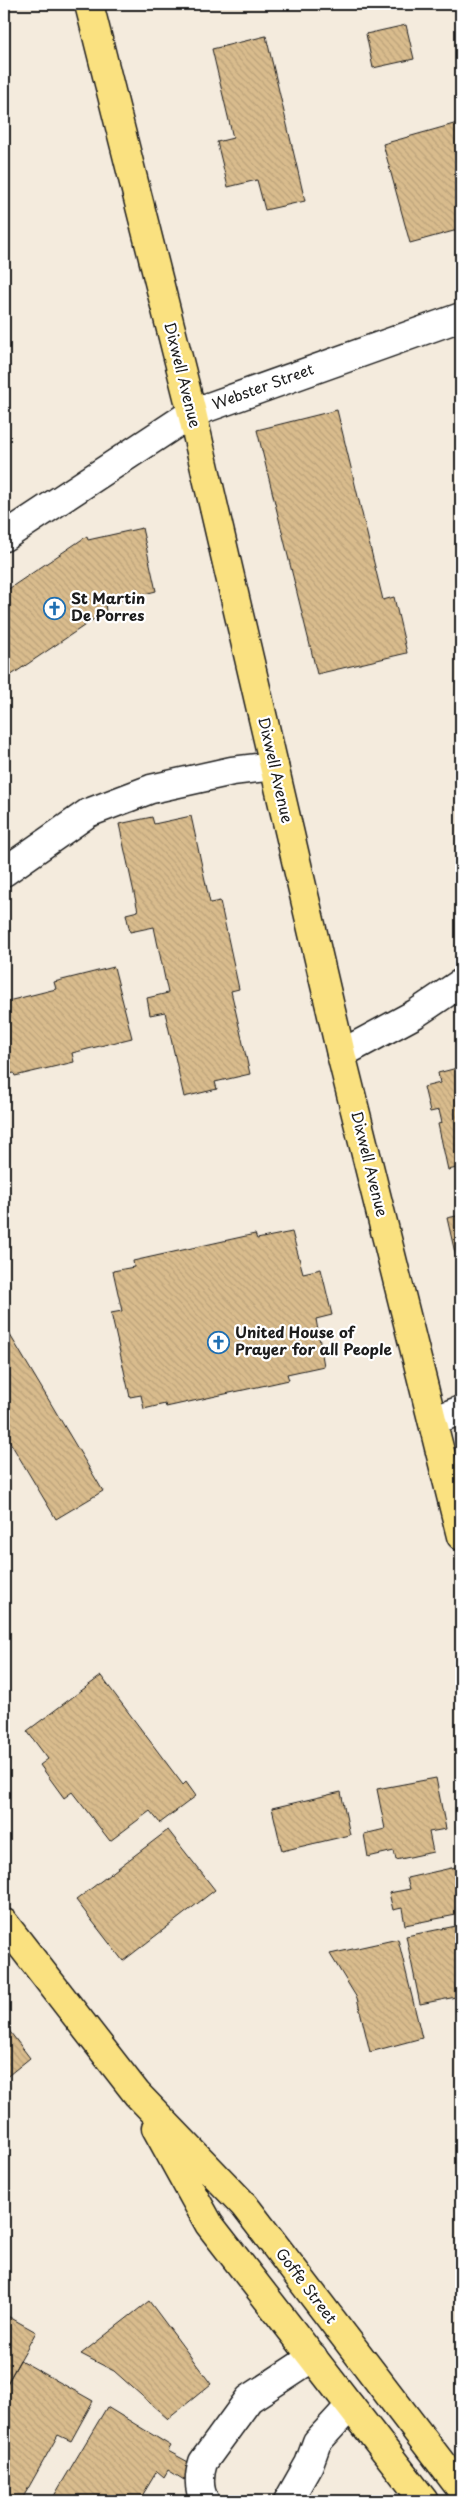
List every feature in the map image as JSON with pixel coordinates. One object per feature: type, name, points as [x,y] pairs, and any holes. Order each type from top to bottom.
[{"type":"main road","name":"Dixwell Avenue","points":[[89,4],[192,413],[341,1054],[461,1536]]},
{"type":"main road","name":"Goffe Street","points":[[4,1923],[137,2094],[244,2205],[461,2490]]},
{"type":"main road","name":"Goffe Street","points":[[137,2094],[209,2224],[424,2501]]},
{"type":"street","name":"Webster Street","points":[[4,538],[192,413],[461,317]]},
{"type":"street","points":[[4,872],[88,812],[152,789],[232,771],[274,766]]},
{"type":"street","points":[[341,1054],[415,1014],[461,983]]},
{"type":"street","points":[[433,1421],[461,1410]]},
{"type":"street","points":[[205,2501],[200,2484],[203,2462],[249,2399],[312,2357]]},
{"type":"street","points":[[288,2501],[309,2464],[317,2442],[350,2406]]},
{"type":"building","points":[[406,25],[414,59],[373,68],[366,34]]},
{"type":"building","points":[[266,36],[305,201],[265,210],[257,180],[228,187],[217,142],[233,138],[212,49]]},
{"type":"building","points":[[461,122],[461,229],[410,243],[383,144]]},
{"type":"building","points":[[337,410],[383,600],[394,597],[407,653],[317,674],[257,430]]},
{"type":"building","name":"St Martin De Porres","points":[[142,528],[156,591],[105,604],[106,611],[4,680],[4,592],[87,536],[88,540]]},
{"type":"building","points":[[191,816],[210,903],[220,901],[239,989],[231,991],[250,1074],[215,1082],[217,1089],[184,1097],[165,1012],[150,1015],[147,998],[168,993],[154,927],[130,932],[126,914],[138,911],[119,824],[152,817],[154,824]]},
{"type":"building","points":[[114,967],[132,1038],[72,1053],[74,1062],[15,1076],[14,1073],[4,1075],[4,1002],[56,989],[54,982]]},
{"type":"building","points":[[457,1068],[458,1072],[461,1071],[461,1167],[448,1170],[438,1124],[442,1123],[439,1110],[430,1112],[424,1087],[440,1083],[438,1073]]},
{"type":"building","points":[[461,1215],[461,1279],[447,1218]]},
{"type":"building","name":"United House of Prayer for all People","points":[[292,1232],[303,1273],[321,1269],[332,1315],[316,1319],[324,1366],[287,1374],[289,1380],[166,1407],[165,1404],[144,1409],[141,1395],[130,1397],[111,1313],[122,1311],[113,1271],[134,1267],[133,1261],[255,1234],[257,1239]]},
{"type":"building","points":[[4,1325],[103,1491],[56,1519],[4,1432]]},
{"type":"building","points":[[101,1676],[183,1785],[186,1782],[196,1796],[160,1823],[150,1811],[110,1841],[72,1792],[64,1798],[40,1765],[48,1759],[27,1731]]},
{"type":"building","points":[[436,1778],[446,1829],[429,1832],[433,1852],[396,1860],[394,1851],[368,1857],[364,1834],[385,1829],[377,1789]]},
{"type":"building","points":[[341,1792],[350,1835],[282,1851],[272,1808]]},
{"type":"building","points":[[168,1830],[215,1890],[123,1961],[76,1900]]},
{"type":"building","points":[[460,1866],[461,1914],[405,1925],[402,1908],[393,1910],[389,1893],[410,1889],[407,1878]]},
{"type":"building","points":[[461,1925],[461,1996],[420,2004],[406,1936]]},
{"type":"building","points":[[398,1939],[422,2038],[370,2052],[357,1998],[330,1954]]},
{"type":"building","points":[[4,2024],[30,2058],[4,2079]]},
{"type":"building","points":[[149,2301],[211,2384],[168,2419],[114,2371],[81,2354]]},
{"type":"building","points":[[4,2314],[36,2332],[4,2389]]},
{"type":"building","points":[[20,2360],[93,2401],[71,2441],[58,2435],[21,2501],[4,2501],[4,2389]]},
{"type":"building","points":[[107,2407],[171,2446],[168,2451],[192,2464],[189,2483],[168,2470],[164,2477],[157,2471],[139,2501],[51,2501]]},
{"type":"place","name":"St Martin De Porres","points":[[55,608]]},
{"type":"place","name":"United House of Prayer for all People","points":[[219,1342]]}]
